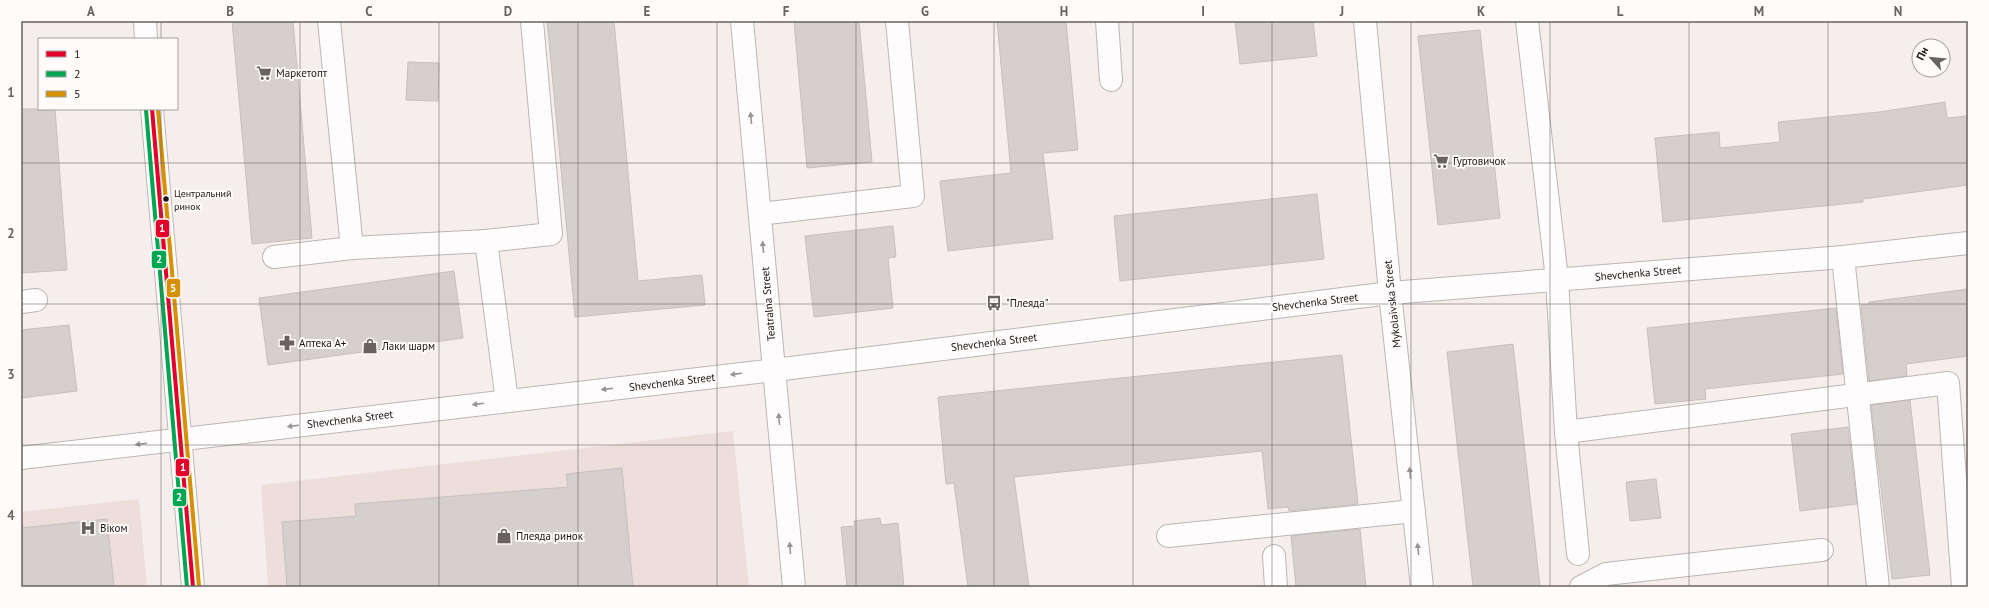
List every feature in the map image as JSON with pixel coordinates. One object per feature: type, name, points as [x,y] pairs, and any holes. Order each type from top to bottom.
[{"type":"main road","points":[[145,21],[146,38]]},
{"type":"main road","points":[[329,21],[352,248]]},
{"type":"main road","points":[[274,257],[352,248],[486,241],[551,234],[532,21]]},
{"type":"main road","name":"Teatralna Street","points":[[742,21],[794,587]]},
{"type":"main road","points":[[760,214],[913,196],[897,21]]},
{"type":"main road","points":[[1107,21],[1111,80]]},
{"type":"main road","name":"Mykolaivska Street","points":[[1365,21],[1390,293],[1422,587]]},
{"type":"main road","points":[[1527,21],[1557,279],[1566,432],[1578,554]]},
{"type":"main road","points":[[152,110],[193,587]]},
{"type":"main road","points":[[486,241],[507,401]]},
{"type":"main road","name":"Shevchenka Street","points":[[21,458],[775,370],[1390,293],[1843,257],[1968,243]]},
{"type":"main road","points":[[1843,257],[1878,587]]},
{"type":"main road","points":[[1566,432],[1948,383],[1963,587]]},
{"type":"main road","points":[[1168,536],[1414,511]]},
{"type":"main road","points":[[1580,587],[1606,574],[1822,550]]},
{"type":"main road","points":[[1274,556],[1276,587]]},
{"type":"shaded area","name":"Плеяда ринок","points":[[733,431],[749,587],[268,587],[261,485]]},
{"type":"shaded area","points":[[139,499],[147,587],[21,587],[21,512]]},
{"type":"building","points":[[232,21],[293,21],[312,238],[252,244]]},
{"type":"building","points":[[547,21],[614,21],[638,281],[702,275],[705,305],[575,317]]},
{"type":"building","points":[[794,21],[859,21],[872,162],[807,168]]},
{"type":"building","points":[[997,21],[1066,21],[1078,150],[1043,153],[1053,239],[948,251],[940,181],[1011,173]]},
{"type":"building","points":[[1235,21],[1313,21],[1317,56],[1240,64]]},
{"type":"building","points":[[1480,30],[1500,218],[1438,225],[1418,36]]},
{"type":"building","points":[[408,62],[439,63],[438,101],[406,100]]},
{"type":"building","points":[[1945,102],[1947,118],[1968,116],[1968,185],[1863,199],[1863,202],[1663,222],[1655,138],[1719,132],[1720,148],[1780,142],[1778,122],[1879,112]]},
{"type":"building","points":[[21,109],[55,110],[67,270],[21,273]]},
{"type":"building","points":[[1317,194],[1324,259],[1120,281],[1114,216]]},
{"type":"building","points":[[893,226],[896,257],[888,258],[893,308],[814,317],[805,236]]},
{"type":"building","points":[[454,271],[463,338],[268,365],[259,298]]},
{"type":"building","points":[[1968,289],[1968,356],[1906,364],[1907,376],[1869,381],[1861,305],[1869,304],[1869,302]]},
{"type":"building","points":[[1836,308],[1843,374],[1705,389],[1706,399],[1655,404],[1647,328]]},
{"type":"building","points":[[69,325],[77,391],[21,398],[21,330]]},
{"type":"building","points":[[1513,344],[1540,587],[1473,587],[1447,352]]},
{"type":"building","points":[[1342,355],[1358,504],[1289,511],[1288,507],[1268,509],[1262,451],[1014,477],[1029,587],[968,587],[954,483],[946,484],[938,397]]},
{"type":"building","points":[[1910,400],[1930,575],[1892,579],[1871,405]]},
{"type":"building","points":[[1848,427],[1857,504],[1800,511],[1791,434]]},
{"type":"building","points":[[622,468],[633,587],[287,587],[282,522],[356,516],[355,504],[568,487],[566,474]]},
{"type":"building","points":[[1656,479],[1661,518],[1630,521],[1626,482]]},
{"type":"building","points":[[880,518],[881,525],[898,523],[904,587],[847,587],[841,527],[855,526],[854,521]]},
{"type":"building","points":[[107,519],[114,587],[21,587],[21,528]]},
{"type":"building","points":[[1360,529],[1366,587],[1296,587],[1291,536]]},
{"type":"transit line","name":"2","points":[[146,110],[187,587]]},
{"type":"transit line","name":"1","points":[[152,110],[193,587]]},
{"type":"transit line","name":"5","points":[[158,110],[199,586]]},
{"type":"place","name":"Маркетопт","points":[[264,73]]},
{"type":"place","name":"Гуртовичок","points":[[1441,161]]},
{"type":"place","name":"Центральний ринок","points":[[166,199]]},
{"type":"place","name":"\"Плеяда\"","points":[[994,303]]},
{"type":"place","name":"Аптека А+","points":[[287,343]]},
{"type":"place","name":"Лаки шарм","points":[[370,346]]},
{"type":"place","name":"Віком","points":[[88,528]]},
{"type":"place","name":"Плеяда ринок","points":[[504,536]]}]
